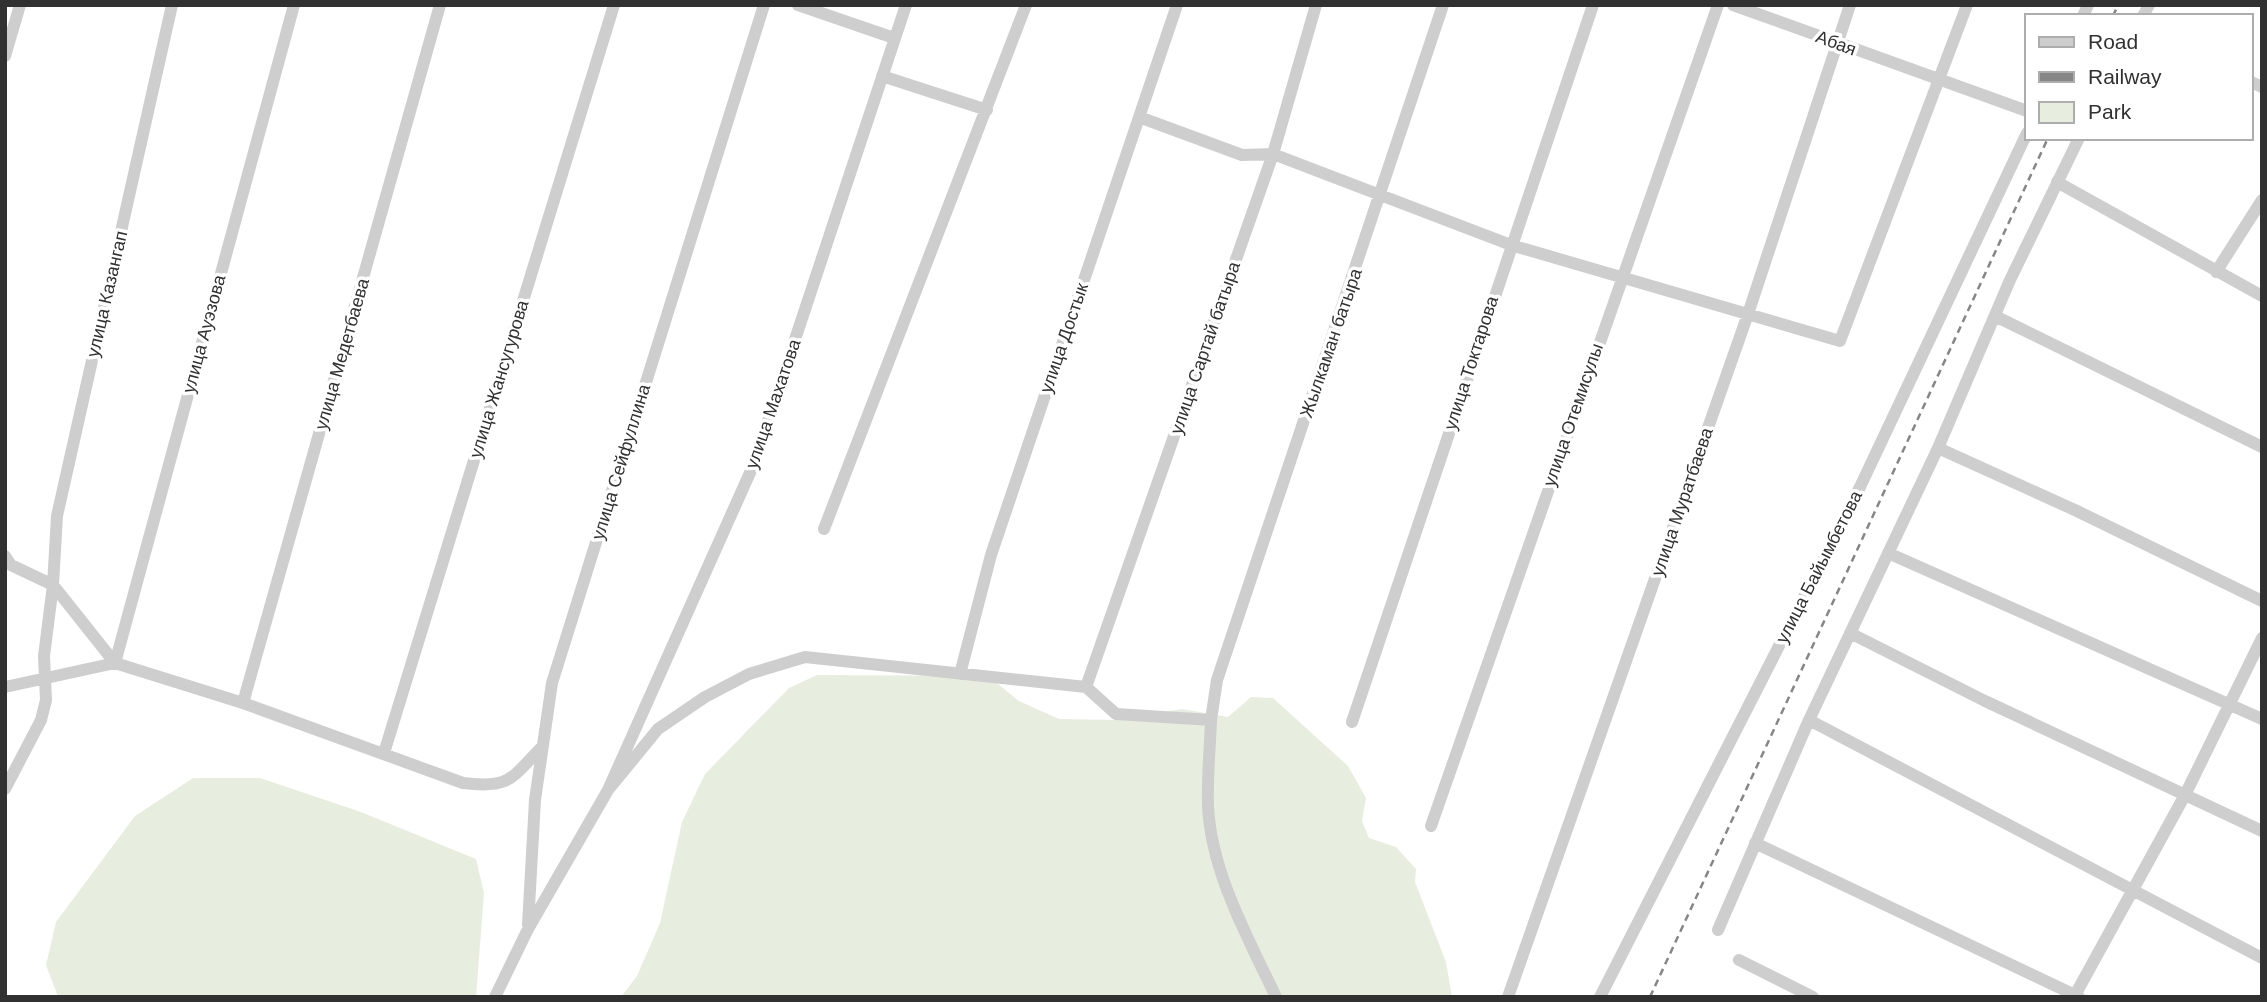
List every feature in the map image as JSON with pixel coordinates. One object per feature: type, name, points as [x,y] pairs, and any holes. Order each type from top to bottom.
[{"type":"street","points":[[5,56],[20,5]]},
{"type":"street","name":"улица Казангап","points":[[5,789],[41,720],[46,700],[44,656],[53,585],[57,516],[172,5]]},
{"type":"street","name":"улица Ауэзова","points":[[115,663],[294,5]]},
{"type":"street","name":"улица Медетбаева","points":[[243,703],[440,5]]},
{"type":"street","name":"улица Жансугурова","points":[[384,753],[614,5]]},
{"type":"street","name":"улица Сейфуллина","points":[[528,929],[535,800],[552,683],[764,5]]},
{"type":"street","points":[[798,5],[894,38]]},
{"type":"street","name":"улица Махатова","points":[[608,790],[753,466],[906,5]]},
{"type":"street","points":[[824,529],[1026,5]]},
{"type":"street","name":"улица Достык","points":[[960,674],[991,555],[1177,5]]},
{"type":"street","name":"улица Сартай батыра","points":[[1086,687],[1273,154],[1317,5]]},
{"type":"street","name":"Жылкаман батыра","points":[[1276,997],[1231,900],[1216,849],[1208,807],[1211,720],[1217,680],[1443,5]]},
{"type":"street","name":"улица Токтарова","points":[[1352,722],[1593,5]]},
{"type":"street","name":"улица Отемисулы","points":[[1431,826],[1718,5]]},
{"type":"street","name":"Абая","points":[[1733,5],[2025,110]]},
{"type":"street","name":"улица Муратбаева","points":[[1508,997],[1748,314],[1850,5]]},
{"type":"street","points":[[1139,117],[1242,155],[1273,154],[1380,197],[1511,244],[1840,341],[1967,5]]},
{"type":"street","points":[[882,76],[987,110]]},
{"type":"street","name":"улица Байымбетова","points":[[1600,997],[1860,487],[2025,137]]},
{"type":"street","points":[[1718,930],[1809,720],[1938,448],[2057,181],[2079,140]]},
{"type":"street","points":[[2057,181],[2262,296]]},
{"type":"street","points":[[2216,272],[2262,200]]},
{"type":"street","points":[[1995,316],[2262,447]]},
{"type":"street","points":[[1938,448],[2077,511],[2262,601]]},
{"type":"street","points":[[1888,553],[2262,719]]},
{"type":"street","points":[[5,555],[11,565],[53,585],[115,663]]},
{"type":"street","points":[[1850,633],[2262,831]]},
{"type":"street","points":[[1755,843],[2076,996],[2185,795],[2231,706],[2262,638]]},
{"type":"street","points":[[495,997],[528,929],[608,790],[658,729],[705,697],[749,674],[805,657],[1086,687],[1116,714],[1211,720]]},
{"type":"street","points":[[5,687],[115,663],[243,703],[463,783],[493,787],[514,777],[543,746]]},
{"type":"street","points":[[1809,720],[2262,958]]},
{"type":"street","points":[[1739,960],[1813,997]]},
{"type":"green space","points":[[817,675],[988,676],[1019,701],[1059,719],[1118,720],[1182,709],[1228,717],[1251,697],[1273,698],[1348,766],[1366,798],[1362,821],[1369,838],[1396,847],[1416,869],[1415,882],[1446,962],[1452,997],[621,997],[637,976],[660,923],[682,822],[705,774],[789,688]]},
{"type":"green space","points":[[193,778],[260,778],[361,812],[476,859],[484,893],[476,997],[58,997],[46,965],[56,922],[135,816]]},
{"type":"railway","points":[[2114,14],[2118,5]]},
{"type":"railway","points":[[1650,997],[2047,140]]}]
